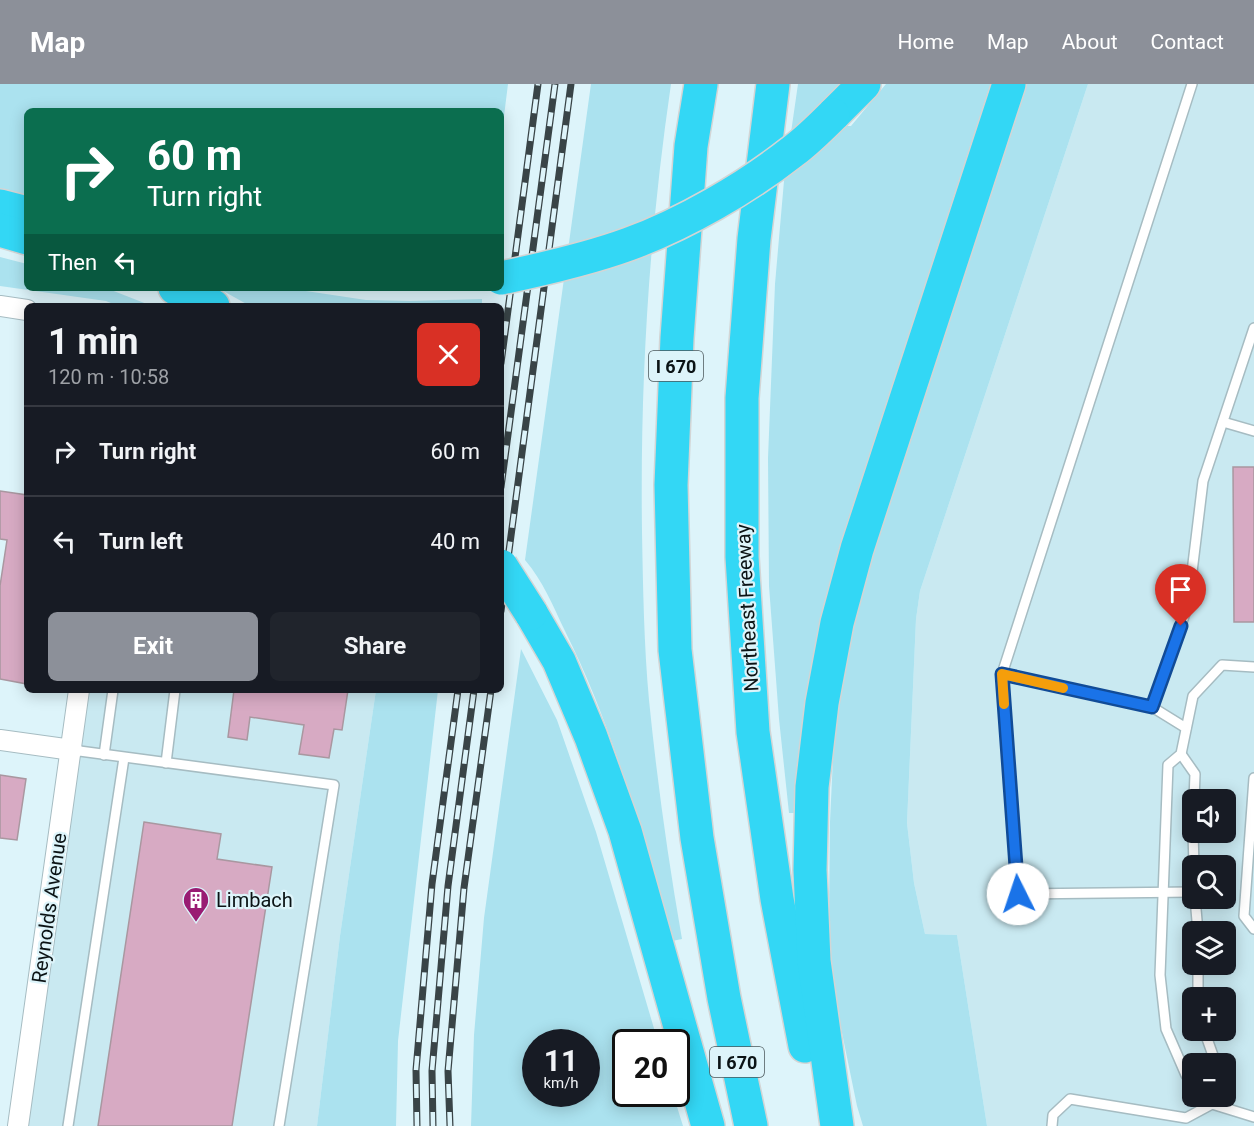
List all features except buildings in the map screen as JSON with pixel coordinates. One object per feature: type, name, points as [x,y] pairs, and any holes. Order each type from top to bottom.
[{"type":"highway","name":"I 670","points":[[700,84],[691,146],[677,338],[671,486],[675,650],[697,838],[724,998],[751,1126]]},
{"type":"highway","name":"Northeast Freeway","points":[[773,84],[754,239],[742,398],[742,557],[753,732],[774,876],[805,1048],[826,1126]]},
{"type":"highway","points":[[504,277],[570,263],[630,244],[737,190],[793,152],[864,84]]},
{"type":"highway","points":[[837,1126],[814,961],[810,870],[812,787],[822,703],[837,623],[857,549],[1010,84]]},
{"type":"highway","points":[[0,206],[24,212]]},
{"type":"highway","points":[[0,230],[24,237]]},
{"type":"highway","points":[[181,291],[207,303]]},
{"type":"highway","points":[[504,571],[559,661],[591,738],[625,831],[708,1126]]},
{"type":"street","points":[[0,306],[24,310]]},
{"type":"street","name":"Reynolds Avenue","points":[[18,1126],[79,693]]},
{"type":"street","points":[[0,740],[72,750]]},
{"type":"lane","points":[[1182,892],[1018,894],[1002,674],[1192,84]]},
{"type":"lane","points":[[1152,707],[1188,605],[1203,481],[1254,328]]},
{"type":"lane","points":[[1223,422],[1254,430]]},
{"type":"lane","points":[[1182,1065],[1166,1029],[1160,975],[1168,765],[1181,754],[1194,696],[1222,665],[1254,667]]},
{"type":"lane","points":[[1002,674],[1152,707],[1186,729]]},
{"type":"lane","points":[[104,755],[113,693]]},
{"type":"lane","points":[[166,763],[175,693]]},
{"type":"lane","points":[[72,750],[334,785],[279,1126]]},
{"type":"lane","points":[[1181,754],[1195,774],[1194,789]]},
{"type":"lane","points":[[68,1126],[124,758]]},
{"type":"lane","points":[[1254,778],[1244,916],[1254,929]]},
{"type":"lane","points":[[1052,1126],[1053,1114],[1070,1099],[1185,1122],[1203,1107]]},
{"type":"lane","points":[[1229,1107],[1254,1117]]},
{"type":"shaded area","points":[[0,84],[508,84],[504,116],[504,108],[24,108],[24,199],[0,193]]},
{"type":"shaded area","points":[[591,84],[671,84],[657,196],[644,363],[642,532],[649,700],[663,820],[682,939],[672,941],[626,783],[598,706],[552,603],[525,560]]},
{"type":"shaded area","points":[[798,84],[839,84],[813,112],[831,126],[851,126],[886,84],[997,84],[799,813],[789,813],[769,586],[768,458],[775,284],[784,181]]},
{"type":"shaded area","points":[[1027,84],[1088,84],[920,591],[916,619],[907,823],[914,883],[925,934],[957,935],[987,1126],[863,1126],[833,989],[829,920],[834,736],[841,685],[852,632],[875,547]]},
{"type":"shaded area","points":[[1088,84],[1254,84],[1254,1126],[987,1126],[957,935],[925,934],[914,883],[907,823],[916,619],[920,591]]},
{"type":"shaded area","points":[[0,257],[24,263],[24,289],[0,286]]},
{"type":"shaded area","points":[[35,291],[114,291],[144,303],[106,301]]},
{"type":"shaded area","points":[[223,291],[306,291],[366,300],[482,299],[482,303],[245,303]]},
{"type":"shaded area","points":[[521,649],[557,720],[596,832],[654,1029],[612,1029],[612,1107],[677,1107],[683,1126],[471,1126],[474,1035],[484,918]]},
{"type":"shaded area","points":[[82,693],[376,693],[340,936],[317,1126],[22,1126]]},
{"type":"shaded area","points":[[376,693],[438,693],[398,1041],[396,1126],[317,1126],[340,936]]},
{"type":"railway","points":[[504,340],[538,84]]},
{"type":"railway","points":[[504,465],[555,84]]},
{"type":"railway","points":[[504,588],[571,84]]},
{"type":"railway","points":[[417,1126],[416,1070],[432,884],[458,693]]},
{"type":"railway","points":[[433,1126],[432,1071],[448,886],[474,693]]},
{"type":"railway","points":[[450,1126],[448,1071],[464,888],[491,693]]},
{"type":"slow traffic","points":[[1004,704],[1002,674],[1063,688]]},
{"type":"place","name":"Limbach","points":[[196,923]]},
{"type":"route","points":[[1018,894],[1002,674],[1152,707],[1181,626]]}]
